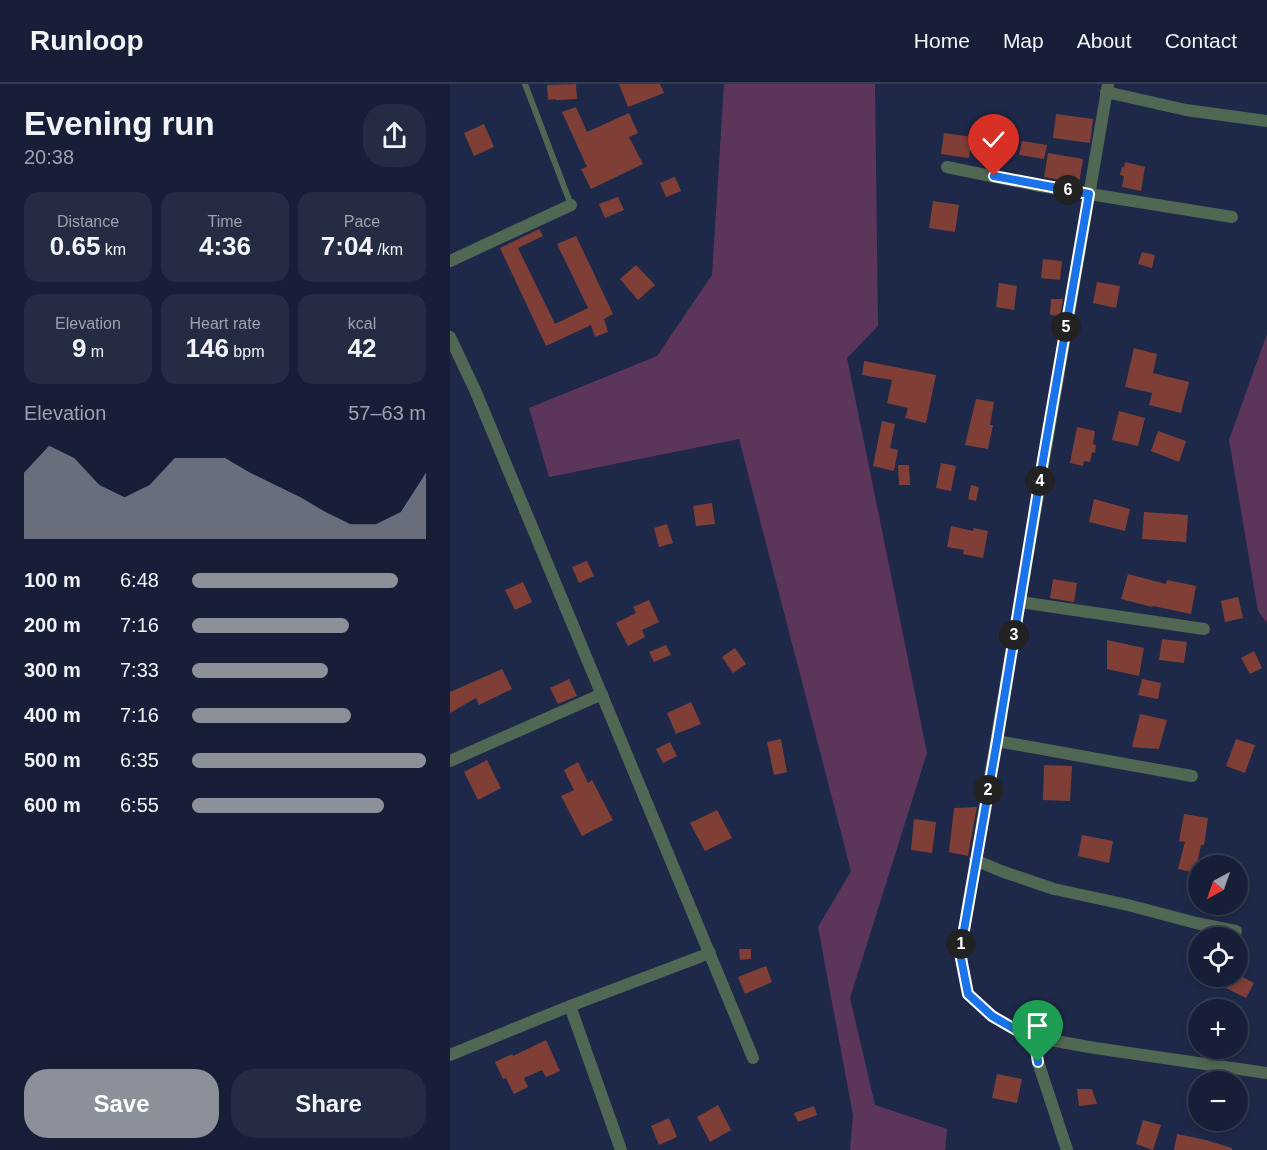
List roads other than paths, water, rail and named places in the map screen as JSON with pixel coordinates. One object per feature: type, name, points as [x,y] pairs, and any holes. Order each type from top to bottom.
[{"type":"street","points":[[1267,122],[1186,110],[1107,88],[960,953],[968,994],[992,1016],[1018,1031],[1034,1037],[1095,1048],[1267,1073]]},
{"type":"street","points":[[947,167],[1040,186],[1232,217]]},
{"type":"street","points":[[450,261],[572,205]]},
{"type":"street","points":[[450,337],[475,390],[753,1058]]},
{"type":"street","points":[[1020,602],[1204,629]]},
{"type":"street","points":[[450,760],[602,694]]},
{"type":"street","points":[[997,741],[1192,776]]},
{"type":"street","points":[[975,860],[1054,889],[1128,904],[1216,927]]},
{"type":"street","points":[[450,1055],[710,953]]},
{"type":"street","points":[[570,1006],[621,1150]]},
{"type":"street","points":[[1034,1037],[1038,1062],[1067,1150]]},
{"type":"lane","points":[[525,84],[572,205]]}]
